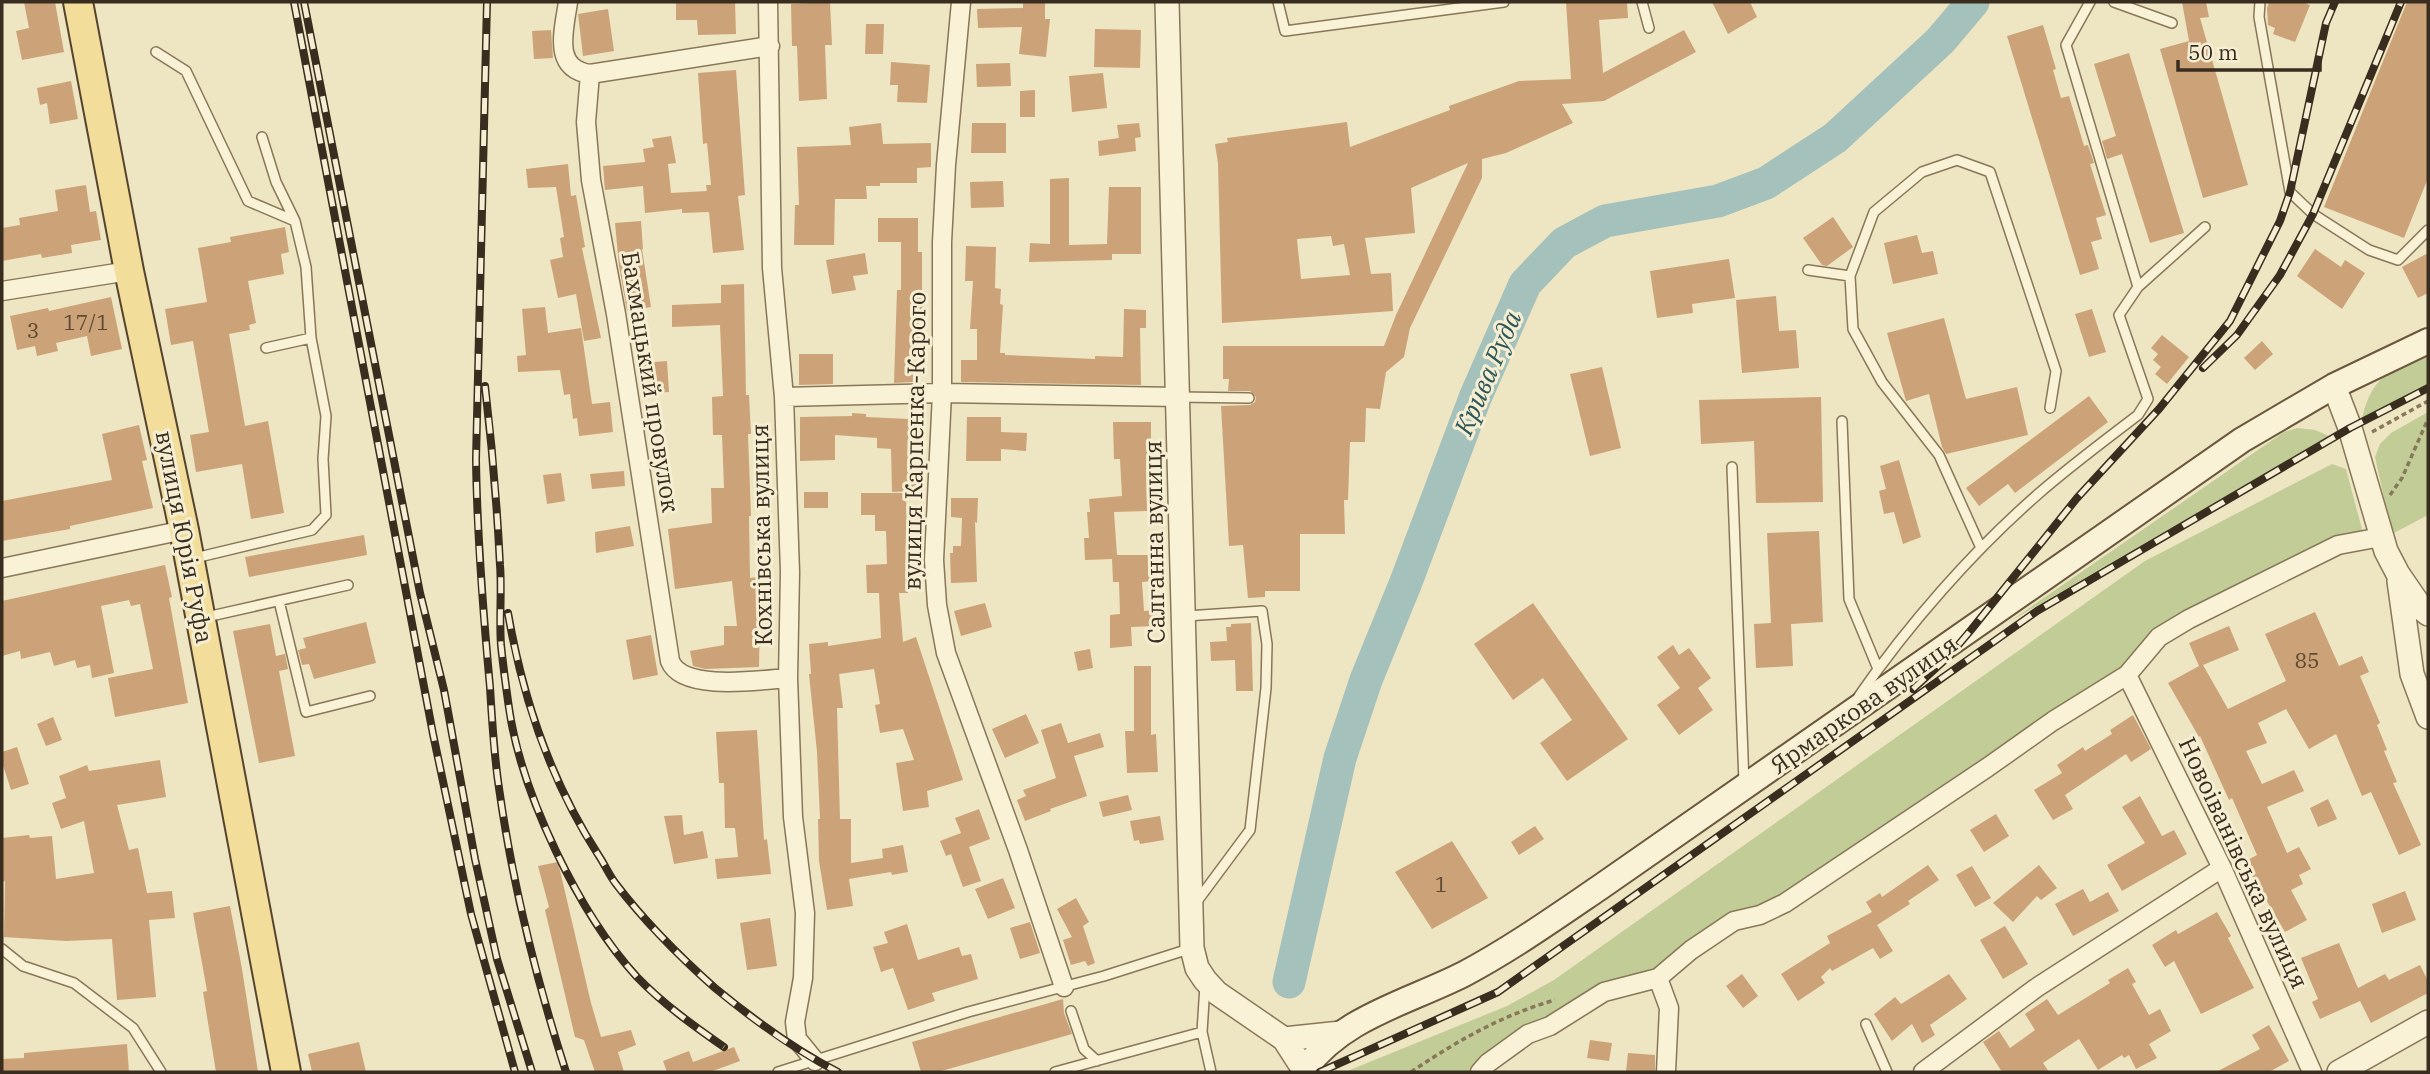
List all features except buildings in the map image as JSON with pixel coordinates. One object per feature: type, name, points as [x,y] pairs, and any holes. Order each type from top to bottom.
[{"type":"main road","name":"вулиця Юрія Руфа","points":[[78,2],[129,271],[184,530],[286,1072]]},
{"type":"main road","name":"Ярмаркова вулиця","points":[[1303,1071],[1318,1052],[1342,1033],[1377,1013],[1464,974],[1511,945],[1744,788],[2242,440],[2334,386],[2428,341]]},
{"type":"street","points":[[568,2],[562,42],[566,62],[576,72],[590,74],[770,46]]},
{"type":"street","name":"Кохнівська вулиця","points":[[768,2],[772,268],[784,397],[790,572],[788,678],[793,817],[805,913],[803,978],[795,1022],[797,1040],[815,1060]]},
{"type":"street","name":"вулиця Карпенка-Карого","points":[[961,2],[943,229],[942,393],[934,560],[937,605],[946,653],[1018,850],[1064,987]]},
{"type":"street","name":"Салганна вулиця","points":[[1167,2],[1192,948],[1197,968],[1205,980],[1217,992],[1284,1039],[1303,1071]]},
{"type":"street","name":"Бахмацький провулок","points":[[590,74],[586,122],[591,180],[616,314],[670,661],[674,669],[688,678],[755,681],[788,678]]},
{"type":"street","points":[[2,291],[129,271]]},
{"type":"street","points":[[2334,386],[2354,442],[2378,526],[2398,574],[2412,674],[2428,717]]},
{"type":"street","points":[[784,397],[942,393],[1178,397]]},
{"type":"street","points":[[1480,1072],[1528,1034],[1549,1026],[1604,992],[1658,978],[1691,950],[1734,921],[1760,915],[1785,903],[2053,721],[2127,675],[2159,637],[2378,526]]},
{"type":"street","points":[[2,568],[184,530]]},
{"type":"street","points":[[2398,574],[2425,607]]},
{"type":"street","name":"Новоіванівська вулиця","points":[[2127,675],[2222,868],[2312,1072]]},
{"type":"street","points":[[1923,1072],[2036,988],[2222,868]]},
{"type":"street","points":[[1658,978],[1669,1008],[1666,1072]]},
{"type":"street","points":[[2339,1072],[2428,1022]]},
{"type":"street","points":[[1284,1039],[1342,1033]]},
{"type":"lane","points":[[1278,2],[1285,31],[1504,2]]},
{"type":"lane","points":[[1642,2],[1649,28]]},
{"type":"lane","points":[[2090,2],[2066,45],[2138,287]]},
{"type":"lane","points":[[2114,2],[2172,23]]},
{"type":"lane","points":[[2260,2],[2259,17],[2290,192],[2313,214],[2369,250],[2398,260],[2428,230]]},
{"type":"lane","points":[[156,52],[186,71],[248,201],[295,221]]},
{"type":"lane","points":[[189,559],[312,530],[326,515],[323,459],[326,416],[311,338],[306,267],[295,221],[276,182],[262,137]]},
{"type":"lane","points":[[1981,548],[1938,455],[1882,382],[1853,330],[1850,276],[1874,212],[1922,172],[1957,160],[1990,172],[2056,371],[2050,408]]},
{"type":"lane","points":[[1845,717],[1878,669],[1981,548],[2037,494],[2137,415],[2148,399],[2119,316],[2138,287],[2206,227]]},
{"type":"lane","points":[[1808,270],[1850,276]]},
{"type":"lane","points":[[266,348],[311,338]]},
{"type":"lane","points":[[1178,397],[1249,398]]},
{"type":"lane","points":[[1842,421],[1849,599],[1878,669]]},
{"type":"lane","points":[[1732,467],[1744,788]]},
{"type":"lane","points":[[201,619],[348,585]]},
{"type":"lane","points":[[279,601],[306,712],[370,696]]},
{"type":"lane","points":[[1183,616],[1262,611],[1266,643],[1266,688],[1250,830],[1190,911]]},
{"type":"lane","points":[[778,1072],[968,1012],[1064,987],[1192,948]]},
{"type":"lane","points":[[2,949],[23,966],[74,983],[133,1028],[161,1072]]},
{"type":"lane","points":[[1205,980],[1202,1032],[1211,1072]]},
{"type":"lane","points":[[1071,1011],[1084,1049],[1097,1060]]},
{"type":"lane","points":[[1866,1024],[1887,1072]]},
{"type":"lane","points":[[1055,1072],[1202,1032]]},
{"type":"path","points":[[2354,442],[2428,401]]},
{"type":"path","points":[[2378,526],[2428,419]]},
{"type":"path","points":[[1412,1072],[1461,1039],[1522,1009],[1564,997]]},
{"type":"green space","points":[[2428,352],[2428,384],[2362,419],[2371,393],[2384,376]]},
{"type":"green space","points":[[2428,412],[2428,515],[2392,534],[2375,457],[2380,444],[2391,433]]},
{"type":"green space","points":[[2297,428],[2315,430],[2329,436],[2009,622],[2284,432]]},
{"type":"green space","points":[[2332,464],[2346,469],[2363,533],[2159,633],[2125,673],[1784,901],[1657,973],[1603,989],[1476,1072],[1345,1072],[1507,1006],[1554,980],[2145,561]]},
{"type":"waterway","name":"Крива Руда","points":[[1289,982],[1340,758],[1366,680],[1475,398],[1525,284],[1564,243],[1605,221],[1718,201],[1766,183],[1835,138],[1940,41],[1973,2]]},
{"type":"railway","points":[[294,2],[433,734],[471,914],[515,1072]]},
{"type":"railway","points":[[304,2],[420,593],[444,690],[475,859],[497,959],[532,1072]]},
{"type":"railway","points":[[487,2],[476,459],[494,751],[504,823],[526,931],[566,1072]]},
{"type":"railway","points":[[1913,689],[1949,656],[2077,498],[2159,409],[2230,321],[2280,221],[2290,192],[2326,23],[2335,2]]},
{"type":"railway","points":[[2203,368],[2237,335],[2280,275],[2313,214],[2401,2]]},
{"type":"railway","points":[[485,386],[501,575],[501,645],[516,741],[539,814],[574,887],[615,951],[657,996],[724,1047]]},
{"type":"railway","points":[[1320,1072],[1498,992],[2037,611],[2350,428],[2428,388]]},
{"type":"railway","points":[[508,613],[531,709],[553,770],[582,828],[614,881],[663,938],[715,988],[774,1033],[838,1072]]}]
